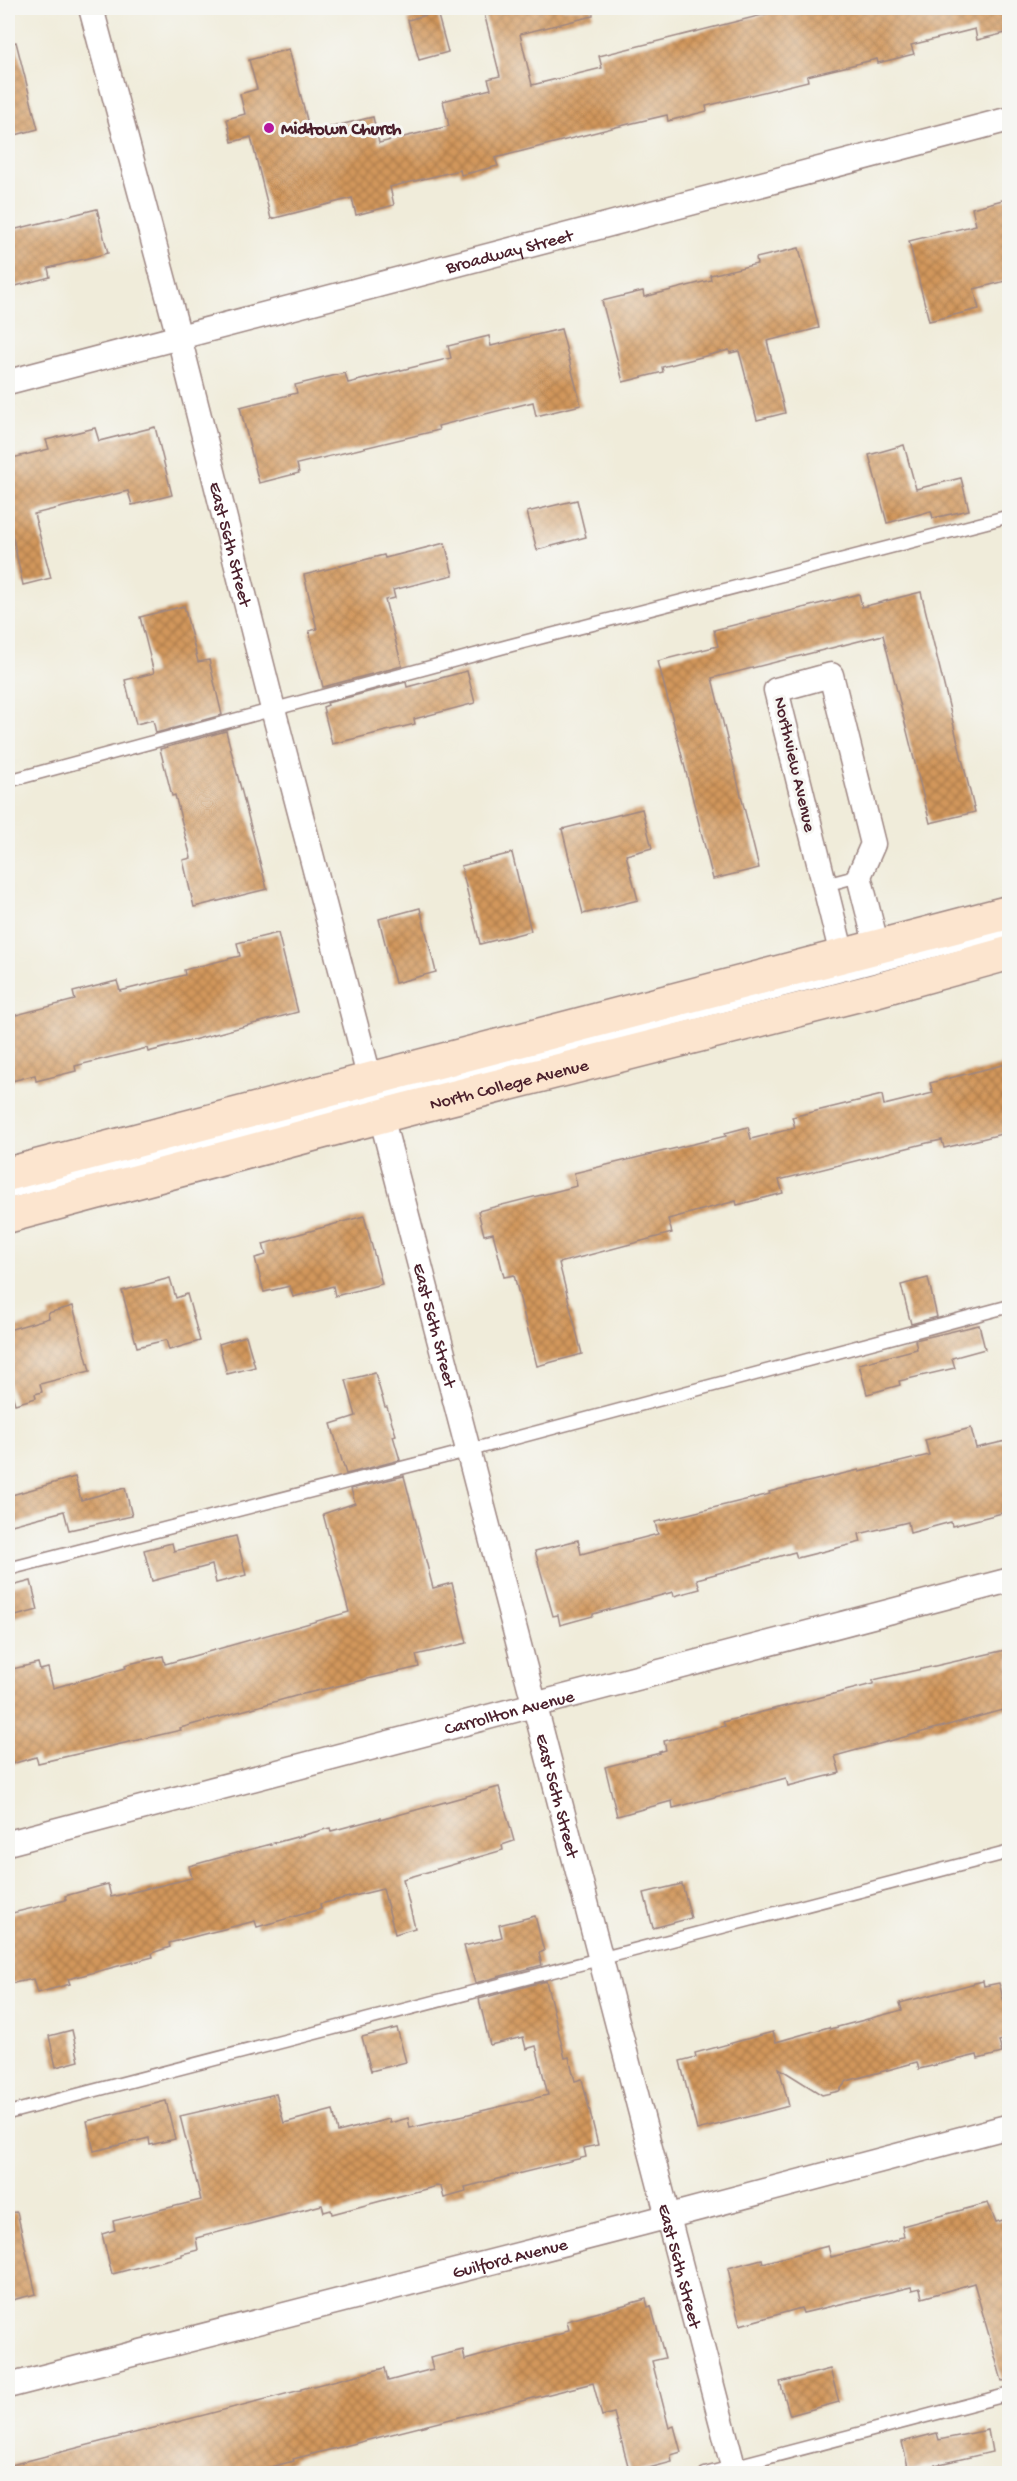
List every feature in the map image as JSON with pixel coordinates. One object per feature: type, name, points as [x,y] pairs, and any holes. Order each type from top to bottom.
[{"type":"main road","name":"North College Avenue","points":[[8,1174],[1010,912]]},
{"type":"main road","name":"North College Avenue","points":[[8,1216],[381,1116],[873,991],[1010,953]]},
{"type":"street","name":"East 56th Street","points":[[91,8],[179,337],[370,1080]]},
{"type":"street","name":"Broadway Street","points":[[8,382],[1010,119]]},
{"type":"street","name":"Northview Avenue","points":[[842,955],[776,690],[831,675],[873,844],[860,876]]},
{"type":"street","points":[[860,876],[877,947]]},
{"type":"street","name":"East 56th Street","points":[[381,1116],[536,1703],[734,2470]]},
{"type":"street","name":"Carrollton Avenue","points":[[8,1843],[1010,1580]]},
{"type":"street","name":"Guilford Avenue","points":[[8,2386],[668,2217],[1010,2126]]},
{"type":"lane","points":[[8,781],[273,709],[1010,516]]},
{"type":"lane","points":[[825,885],[860,876]]},
{"type":"lane","name":"North College Avenue","points":[[8,1193],[1010,931]]},
{"type":"lane","points":[[8,1569],[469,1450],[1010,1306]]},
{"type":"lane","points":[[8,2113],[1010,1852]]},
{"type":"lane","points":[[705,2474],[734,2470],[1010,2394]]},
{"type":"building","points":[[505,8],[592,8],[593,16],[520,34],[532,85],[602,68],[599,56],[790,8],[791,14],[816,8],[1010,8],[1010,32],[977,40],[975,29],[911,45],[914,54],[878,63],[877,59],[807,76],[808,81],[706,106],[707,111],[668,121],[667,115],[616,127],[495,158],[498,166],[461,175],[460,170],[390,187],[394,205],[356,215],[352,198],[271,219],[251,137],[232,142],[227,119],[245,114],[240,94],[257,89],[249,60],[289,49],[310,132],[373,117],[379,143],[449,126],[443,101],[491,89],[488,79],[500,76],[484,13]]},
{"type":"building","points":[[437,12],[448,52],[419,60],[408,20]]},
{"type":"building","points":[[16,42],[38,129],[8,137],[8,43]]},
{"type":"building","points":[[1010,198],[1010,280],[974,289],[979,309],[929,321],[909,241],[976,225],[972,208]]},
{"type":"building","points":[[97,209],[108,253],[48,268],[50,277],[8,288],[8,231]]},
{"type":"building","points":[[799,248],[819,328],[767,341],[785,413],[757,420],[739,351],[730,353],[729,350],[662,367],[663,372],[623,382],[602,301],[643,291],[644,297],[711,280],[710,275],[757,264],[756,258]]},
{"type":"building","points":[[561,329],[581,405],[536,416],[533,402],[438,426],[439,430],[297,464],[299,473],[259,483],[240,407],[297,393],[295,385],[345,373],[348,383],[451,358],[448,346],[489,336],[491,346]]},
{"type":"building","points":[[155,427],[172,495],[132,505],[128,491],[34,514],[51,578],[23,585],[8,515],[8,459],[49,449],[46,440],[95,428],[99,441]]},
{"type":"building","points":[[904,445],[916,489],[961,478],[969,510],[933,518],[931,511],[887,523],[869,455]]},
{"type":"building","points":[[577,500],[586,537],[537,550],[527,512]]},
{"type":"building","points":[[445,543],[453,575],[393,590],[395,598],[385,600],[402,666],[323,687],[309,631],[317,629],[304,575]]},
{"type":"building","points":[[921,592],[975,812],[930,823],[883,635],[712,678],[759,868],[713,879],[658,661],[718,646],[714,630],[859,594],[862,607]]},
{"type":"building","points":[[184,606],[198,662],[209,660],[222,715],[156,733],[153,720],[136,724],[125,680],[154,673],[140,617]]},
{"type":"building","points":[[467,671],[475,703],[414,719],[415,724],[332,744],[323,707],[328,705],[327,703],[406,682],[407,687]]},
{"type":"building","points":[[226,731],[267,889],[194,907],[183,860],[191,858],[175,795],[172,796],[160,749]]},
{"type":"building","points":[[642,809],[652,848],[626,855],[638,900],[583,914],[562,829]]},
{"type":"building","points":[[512,853],[531,931],[480,944],[461,866]]},
{"type":"building","points":[[420,908],[436,972],[395,983],[379,919]]},
{"type":"building","points":[[278,933],[298,1012],[148,1052],[147,1048],[75,1066],[76,1071],[36,1081],[35,1075],[8,1082],[8,1017],[75,1000],[73,992],[117,981],[120,991],[185,975],[184,970],[240,956],[237,943]]},
{"type":"building","points":[[1010,1063],[1010,1132],[944,1148],[942,1140],[927,1143],[779,1180],[783,1193],[737,1205],[736,1201],[668,1219],[672,1233],[559,1263],[582,1354],[537,1366],[514,1275],[504,1277],[493,1233],[484,1235],[478,1211],[577,1186],[574,1173],[726,1136],[725,1133],[748,1127],[751,1139],[795,1128],[792,1117],[882,1095],[884,1105],[933,1093],[930,1083]]},
{"type":"building","points":[[364,1216],[382,1284],[335,1296],[333,1286],[293,1297],[290,1286],[264,1292],[255,1258],[266,1255],[263,1244]]},
{"type":"building","points":[[170,1278],[176,1298],[187,1294],[200,1341],[169,1350],[166,1340],[137,1347],[122,1291]]},
{"type":"building","points":[[928,1278],[937,1317],[911,1324],[901,1285]]},
{"type":"building","points":[[73,1306],[90,1371],[40,1384],[42,1392],[35,1394],[36,1398],[15,1404],[8,1381],[8,1330],[49,1318],[48,1313]]},
{"type":"building","points":[[979,1325],[985,1349],[952,1358],[955,1368],[899,1381],[900,1385],[867,1394],[859,1364],[917,1349],[915,1340]]},
{"type":"building","points":[[246,1336],[255,1367],[227,1374],[219,1344]]},
{"type":"building","points":[[375,1373],[396,1435],[393,1436],[400,1460],[346,1474],[331,1424],[356,1416],[346,1380]]},
{"type":"building","points":[[971,1428],[976,1448],[1010,1440],[1010,1511],[952,1526],[951,1522],[910,1533],[908,1522],[859,1534],[861,1542],[797,1558],[795,1552],[697,1579],[700,1589],[674,1596],[673,1592],[560,1625],[558,1615],[553,1616],[535,1551],[578,1540],[581,1554],[658,1534],[655,1522],[770,1494],[769,1492],[808,1482],[929,1455],[925,1440]]},
{"type":"building","points":[[404,1476],[433,1588],[452,1583],[467,1643],[416,1655],[419,1667],[299,1695],[180,1728],[181,1730],[38,1763],[36,1757],[8,1765],[8,1670],[38,1663],[40,1670],[48,1668],[53,1688],[126,1668],[125,1665],[163,1656],[165,1664],[349,1612],[323,1514],[355,1503],[351,1489]]},
{"type":"building","points":[[75,1477],[81,1500],[125,1488],[132,1516],[69,1530],[64,1511],[8,1526],[8,1496]]},
{"type":"building","points":[[236,1536],[246,1575],[216,1583],[212,1565],[152,1581],[144,1550],[172,1543],[174,1551]]},
{"type":"building","points":[[31,1581],[38,1610],[8,1618],[8,1587]]},
{"type":"building","points":[[1010,1649],[1010,1708],[835,1756],[840,1773],[788,1786],[786,1778],[673,1808],[672,1801],[617,1816],[605,1767],[660,1753],[666,1750],[664,1741],[725,1726],[723,1722],[873,1684],[873,1680]]},
{"type":"building","points":[[499,1787],[514,1841],[502,1845],[503,1850],[403,1879],[415,1928],[395,1934],[383,1889],[320,1904],[321,1909],[257,1927],[255,1921],[169,1943],[170,1947],[152,1953],[153,1957],[68,1979],[70,1984],[37,1993],[33,1979],[8,1984],[8,1914],[66,1900],[65,1896],[108,1884],[111,1897],[192,1878],[189,1866],[330,1828],[331,1831],[380,1818],[380,1820]]},
{"type":"building","points":[[682,1884],[691,1918],[653,1928],[644,1893]]},
{"type":"building","points":[[535,1916],[544,1951],[539,1953],[542,1965],[475,1983],[464,1946],[502,1937],[499,1925]]},
{"type":"building","points":[[546,1981],[565,2058],[569,2057],[575,2081],[582,2079],[598,2145],[584,2148],[586,2157],[465,2187],[466,2192],[444,2198],[441,2187],[437,2186],[332,2214],[331,2210],[324,2212],[322,2205],[196,2238],[198,2250],[112,2274],[102,2234],[115,2230],[113,2221],[201,2200],[180,2116],[276,2094],[284,2123],[333,2110],[338,2132],[389,2119],[390,2123],[408,2118],[410,2128],[548,2095],[536,2046],[526,2049],[523,2037],[490,2045],[479,1999]]},
{"type":"building","points":[[983,1981],[984,1986],[999,1983],[1010,2024],[1010,2038],[999,2041],[1002,2053],[978,2059],[977,2055],[919,2069],[917,2062],[847,2081],[839,2091],[822,2095],[779,2068],[789,2106],[697,2130],[680,2061],[696,2057],[695,2053],[773,2032],[776,2042],[829,2027],[830,2029],[902,2010],[900,2003]]},
{"type":"building","points":[[397,2028],[406,2062],[371,2071],[362,2037]]},
{"type":"building","points":[[72,2030],[79,2061],[56,2067],[49,2036]]},
{"type":"building","points":[[166,2101],[175,2139],[150,2145],[149,2138],[94,2151],[87,2121]]},
{"type":"building","points":[[988,2203],[996,2222],[1010,2218],[1010,2380],[1002,2381],[974,2283],[922,2298],[920,2288],[912,2290],[911,2287],[803,2313],[801,2308],[740,2325],[729,2283],[731,2282],[728,2268],[762,2259],[763,2263],[828,2246],[831,2257],[898,2240],[904,2237],[902,2226]]},
{"type":"building","points":[[17,2212],[36,2294],[8,2301],[8,2213]]},
{"type":"building","points":[[646,2299],[648,2307],[651,2306],[665,2358],[652,2361],[669,2428],[674,2426],[681,2452],[671,2455],[672,2462],[630,2473],[614,2413],[602,2416],[593,2383],[293,2459],[294,2461],[243,2474],[12,2474],[11,2465],[301,2389],[385,2368],[388,2381],[433,2369],[430,2358],[463,2350],[465,2360],[564,2333],[569,2330],[567,2321]]},
{"type":"building","points":[[830,2369],[839,2402],[790,2415],[780,2382]]},
{"type":"building","points":[[988,2430],[992,2452],[909,2471],[902,2442],[937,2433],[939,2440]]},
{"type":"place","name":"Midtown Church","points":[[269,128]]}]
